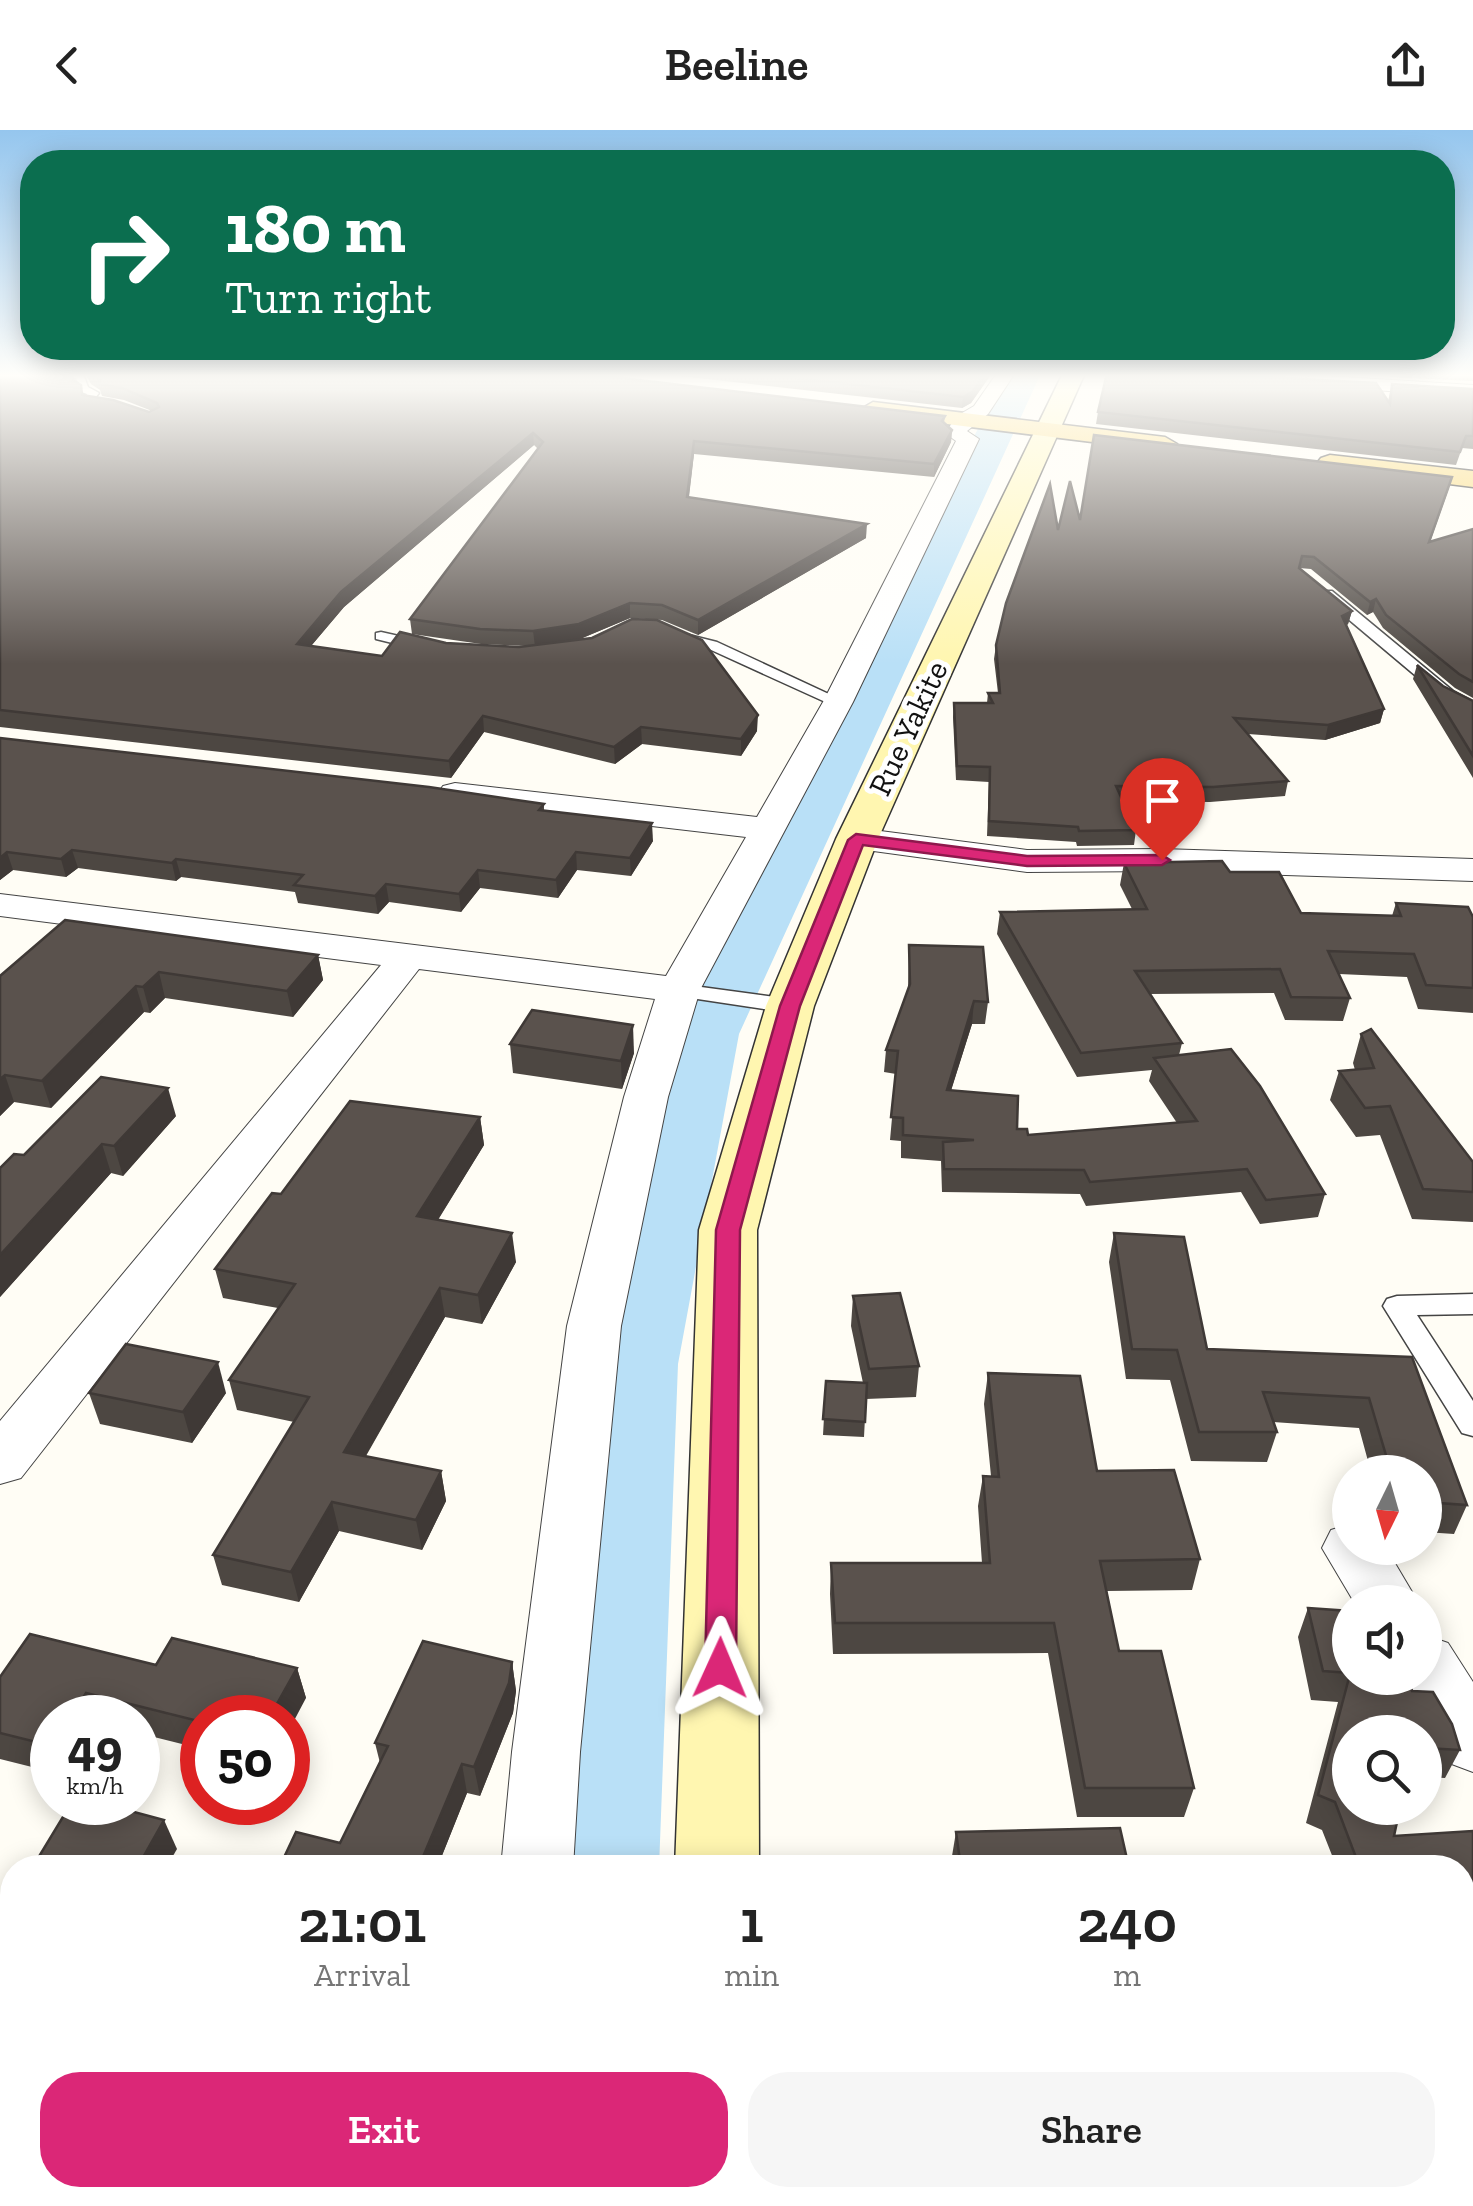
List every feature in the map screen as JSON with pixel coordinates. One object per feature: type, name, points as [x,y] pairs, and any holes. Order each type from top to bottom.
[{"type":"main road","name":"Rue Yakite","points":[[717,1855],[728,1230],[768,1003],[856,840],[1016,470]]},
{"type":"main road","points":[[1394,470],[1473,479]]},
{"type":"street","points":[[538,1855],[594,1326],[646,1097],[766,829],[838,702],[953,470]]},
{"type":"street","points":[[432,790],[766,829]]},
{"type":"street","points":[[856,840],[1027,861],[1162,860],[1473,870]]},
{"type":"street","points":[[6,912],[409,956],[691,992]]},
{"type":"street","points":[[0,1462],[409,956]]},
{"type":"street","points":[[1442,1691],[1473,1741]]},
{"type":"lane","points":[[1319,587],[1447,694],[1473,709]]},
{"type":"lane","points":[[662,628],[688,642],[712,645],[838,702]]},
{"type":"lane","points":[[381,636],[448,650]]},
{"type":"lane","points":[[691,992],[768,1003]]},
{"type":"lane","points":[[1473,1304],[1398,1306],[1473,1426]]},
{"type":"building","points":[[0,470],[488,470],[341,592],[297,644],[382,656],[400,632],[446,643],[519,647],[592,638],[632,619],[657,620],[702,640],[758,715],[741,739],[641,727],[614,747],[483,716],[449,761],[0,710]]},
{"type":"building","points":[[522,470],[690,470],[687,497],[867,524],[698,620],[662,605],[630,603],[579,624],[533,631],[480,629],[410,619]]},
{"type":"building","points":[[1088,470],[1391,470],[1452,477],[1429,542],[1473,529],[1473,682],[1386,615],[1376,599],[1370,602],[1314,557],[1302,556],[1299,568],[1352,611],[1342,616],[1384,709],[1328,725],[1234,718],[1288,781],[1213,787],[1116,786],[1136,830],[1079,831],[1078,827],[989,821],[990,767],[957,766],[954,703],[993,703],[988,693],[1000,693],[996,645],[1006,603],[1050,484],[1058,530],[1070,481],[1080,520]]},
{"type":"building","points":[[1417,665],[1443,686],[1473,701],[1473,756]]},
{"type":"building","points":[[0,738],[429,787],[544,804],[539,810],[652,823],[630,858],[576,852],[556,880],[478,870],[459,894],[386,884],[375,896],[294,885],[303,875],[72,850],[61,859],[7,852],[0,858]]},
{"type":"building","points":[[1222,861],[1230,872],[1279,872],[1301,913],[1401,916],[1396,903],[1468,907],[1473,917],[1473,988],[1426,985],[1414,954],[1328,951],[1350,998],[1291,997],[1280,969],[1135,971],[1182,1043],[1081,1053],[1000,912],[1147,909],[1124,863]]},
{"type":"building","points":[[65,920],[318,955],[287,991],[159,972],[143,987],[136,986],[42,1081],[5,1075],[0,1079],[0,976]]},
{"type":"building","points":[[909,945],[983,947],[988,1002],[974,1001],[947,1090],[1018,1096],[1017,1129],[1027,1129],[1028,1135],[1197,1121],[1154,1058],[1231,1049],[1260,1086],[1325,1194],[1266,1200],[1247,1169],[1090,1182],[1084,1170],[944,1169],[943,1142],[974,1140],[903,1135],[903,1118],[891,1117],[898,1051],[886,1050],[910,984]]},
{"type":"building","points":[[532,1010],[633,1025],[621,1061],[510,1044]]},
{"type":"building","points":[[1371,1029],[1473,1162],[1473,1192],[1423,1189],[1390,1106],[1365,1108],[1339,1071],[1374,1068],[1361,1034]]},
{"type":"building","points":[[101,1077],[168,1088],[114,1146],[102,1144],[0,1255],[0,1168],[14,1154],[24,1155]]},
{"type":"building","points":[[350,1101],[480,1117],[417,1216],[512,1233],[478,1295],[440,1288],[344,1452],[441,1471],[416,1520],[332,1502],[291,1572],[213,1555],[309,1397],[229,1380],[295,1284],[215,1269],[272,1193],[281,1194]]},
{"type":"building","points":[[1114,1233],[1184,1237],[1207,1349],[1412,1357],[1467,1505],[1442,1503],[1442,1455],[1386,1455],[1369,1398],[1263,1392],[1277,1432],[1199,1432],[1177,1350],[1132,1349]]},
{"type":"building","points":[[900,1293],[919,1366],[869,1369],[853,1296]]},
{"type":"building","points":[[126,1344],[218,1362],[183,1412],[89,1393]]},
{"type":"building","points":[[988,1373],[1080,1376],[1097,1471],[1174,1470],[1200,1559],[1100,1561],[1119,1651],[1161,1651],[1194,1788],[1085,1788],[1054,1623],[835,1623],[831,1563],[990,1563],[983,1476],[999,1477]]},
{"type":"building","points":[[826,1381],[867,1383],[865,1422],[823,1419]]},
{"type":"building","points":[[1308,1608],[1332,1610],[1332,1672],[1323,1671]]},
{"type":"building","points":[[30,1634],[156,1665],[172,1638],[297,1668],[282,1695],[180,1695],[180,1716],[160,1712],[160,1695],[30,1695],[30,1740],[0,1733],[0,1677]]},
{"type":"building","points":[[423,1641],[512,1662],[509,1683],[474,1767],[462,1764],[424,1855],[285,1855],[296,1832],[340,1843],[388,1746],[375,1743]]},
{"type":"building","points":[[1344,1695],[1435,1695],[1452,1724],[1460,1750],[1442,1749],[1442,1715],[1339,1715]]},
{"type":"building","points":[[1332,1742],[1332,1801],[1318,1795]]},
{"type":"building","points":[[160,1819],[164,1820],[144,1855],[40,1855],[58,1825],[160,1825]]},
{"type":"building","points":[[1344,1825],[1396,1825],[1394,1836],[1473,1831],[1473,1855],[1355,1855]]},
{"type":"building","points":[[1120,1828],[1126,1855],[959,1855],[956,1832]]},
{"type":"waterway","points":[[595,1855],[629,1364],[701,1034],[977,470]]},
{"type":"route","points":[[720,1668],[728,1230],[759,1106],[790,1006],[856,840],[1027,861],[1162,860]]}]
